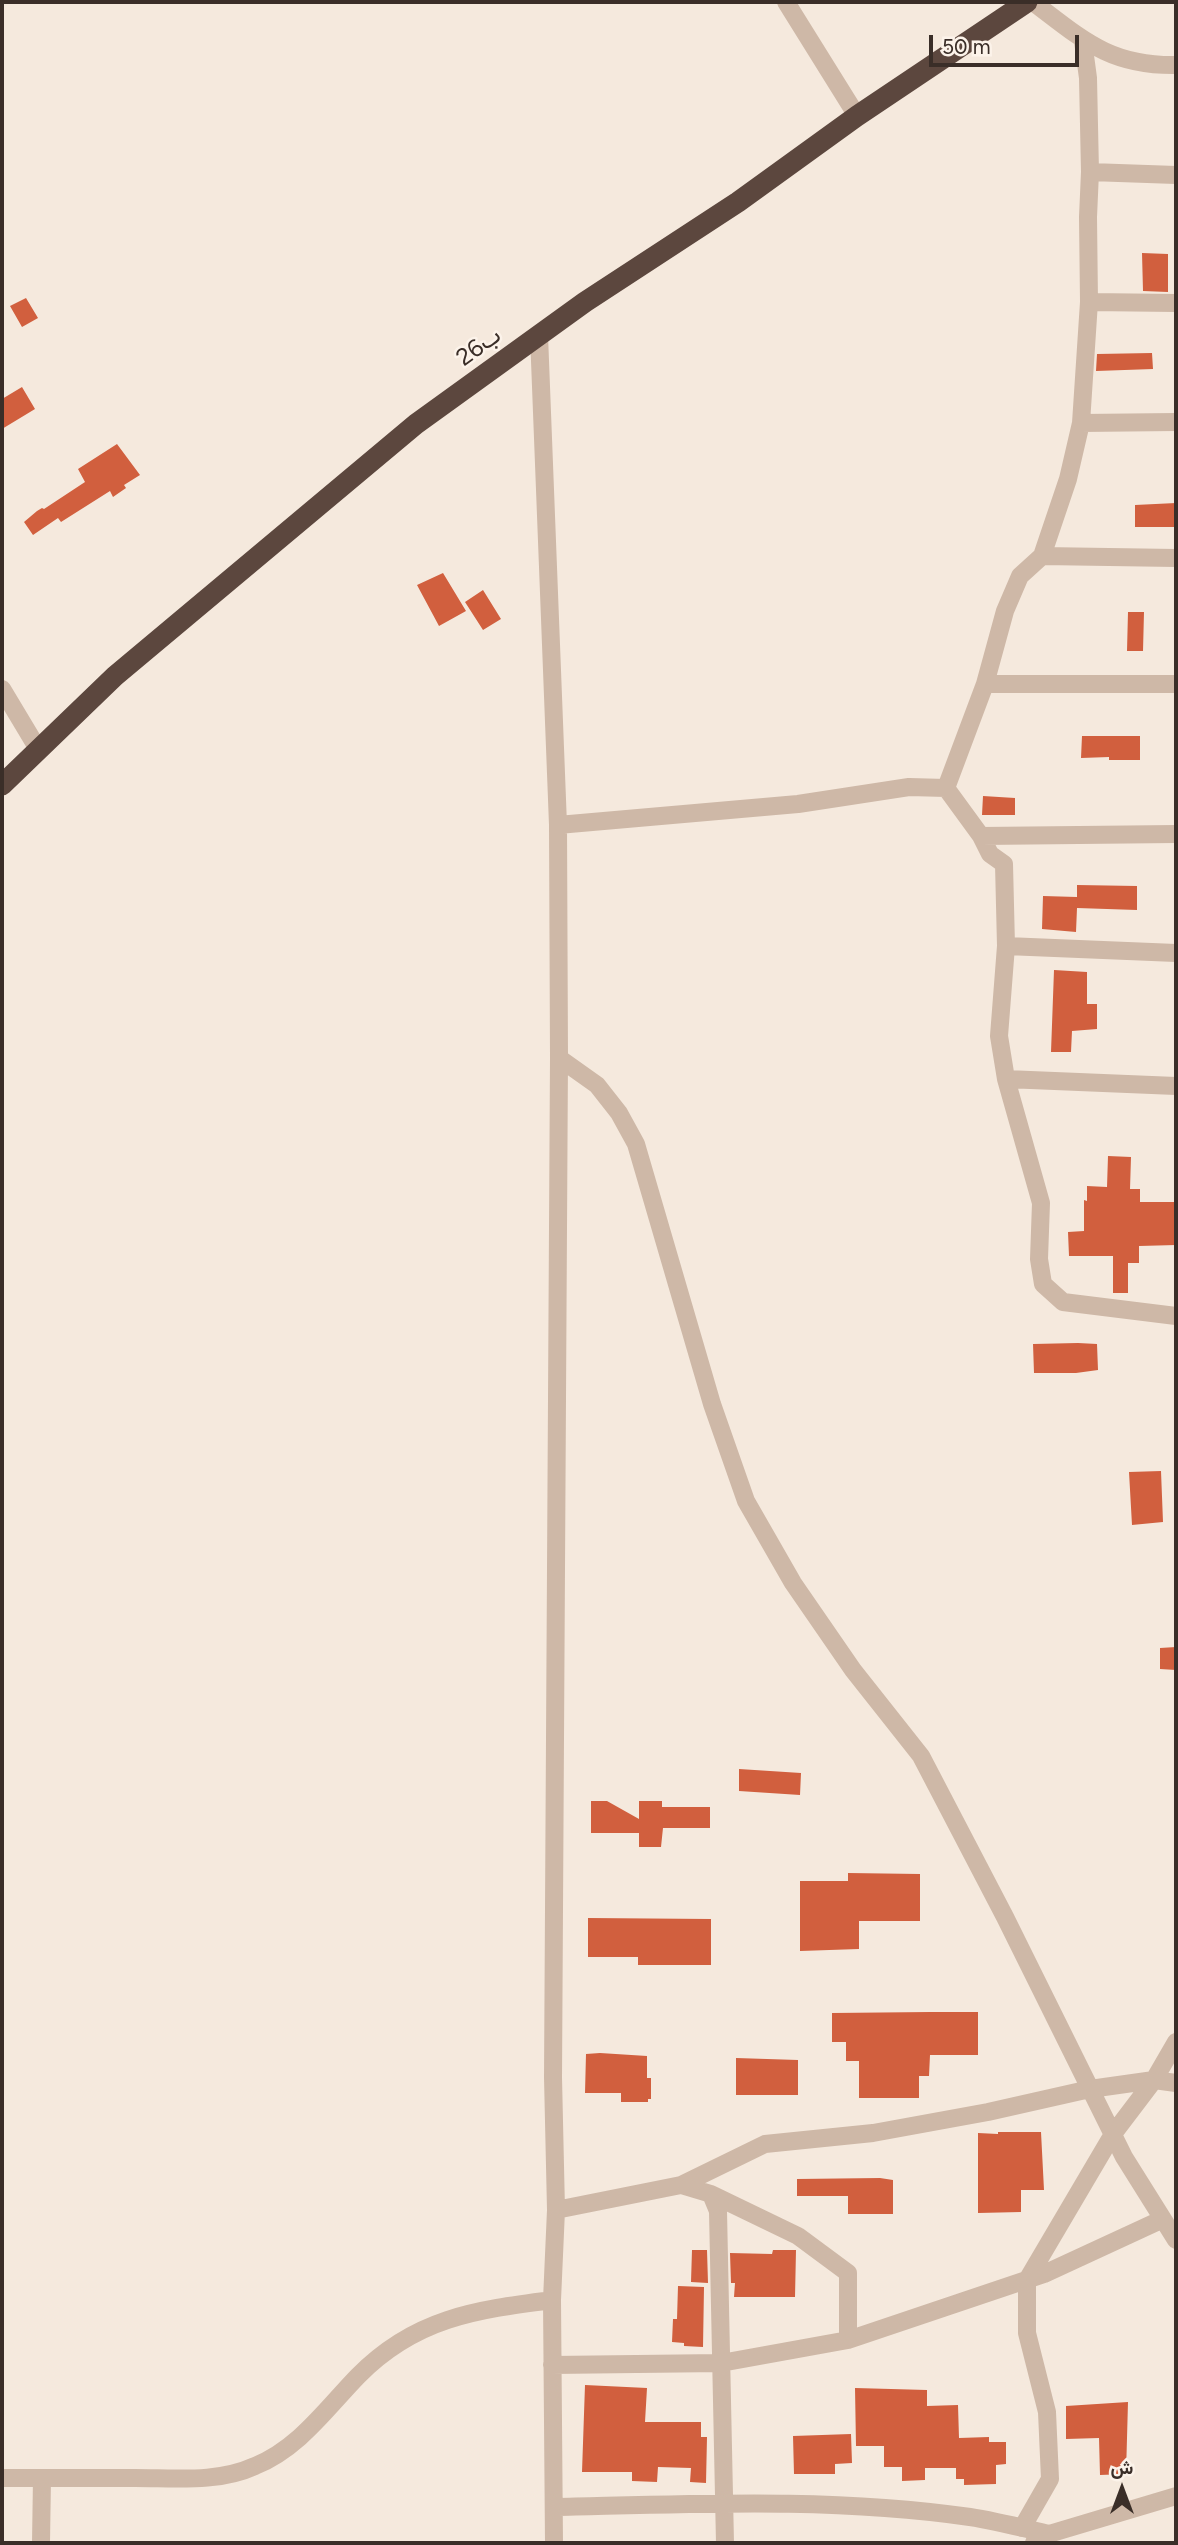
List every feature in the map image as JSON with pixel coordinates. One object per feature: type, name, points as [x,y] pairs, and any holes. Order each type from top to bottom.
[{"type":"highway","name":"26ب","points":[[2,785],[38,748],[135,659],[395,442],[585,302],[738,202],[1006,10],[1027,2]]},
{"type":"street","points":[[786,2],[857,117]]},
{"type":"street","points":[[1033,2],[1083,41],[1100,50],[1127,61],[1176,65]]},
{"type":"street","points":[[946,788],[985,684],[1005,611],[1020,576],[1042,556],[1068,480],[1081,423],[1089,302],[1090,172],[1088,78],[1083,41]]},
{"type":"street","points":[[1090,172],[1176,175]]},
{"type":"street","points":[[1089,302],[1176,303]]},
{"type":"street","points":[[539,335],[558,825],[554,2063],[556,2210],[552,2300],[554,2543]]},
{"type":"street","points":[[1081,423],[1176,422]]},
{"type":"street","points":[[1042,556],[1176,558]]},
{"type":"street","points":[[985,684],[1176,684]]},
{"type":"street","points":[[2,689],[38,748]]},
{"type":"street","points":[[558,825],[798,804],[909,787],[946,788]]},
{"type":"street","points":[[946,788],[981,836],[990,854],[1004,863],[1006,946],[999,1036],[1006,1079],[1041,1203],[1039,1259],[1043,1284],[1063,1302],[1176,1316]]},
{"type":"street","points":[[981,836],[1176,834]]},
{"type":"street","points":[[1006,946],[1176,953]]},
{"type":"street","points":[[559,1058],[597,1085],[619,1113],[636,1144],[712,1404],[746,1501],[801,1594],[853,1670],[921,1756],[1124,2157],[1176,2240]]},
{"type":"street","points":[[1006,1079],[1176,1086]]},
{"type":"street","points":[[1022,2528],[1049,2479],[1047,2413],[1027,2333],[1027,2280],[1113,2134],[1154,2080],[1176,2042]]},
{"type":"street","points":[[556,2210],[681,2185],[765,2144],[873,2133],[988,2112],[1090,2089],[1154,2080],[1176,2083]]},
{"type":"street","points":[[681,2185],[711,2194],[798,2236],[848,2273],[848,2340]]},
{"type":"street","points":[[711,2194],[718,2211],[725,2543]]},
{"type":"street","points":[[552,2365],[721,2363],[848,2340],[1044,2274],[1163,2219]]},
{"type":"street","points":[[2,2479],[201,2478],[228,2475],[254,2467],[299,2439],[359,2375],[403,2340],[428,2327],[472,2312],[552,2300]]},
{"type":"street","points":[[41,2543],[42,2478]]},
{"type":"street","points":[[554,2507],[724,2503],[890,2509],[971,2517],[1022,2528],[1041,2539],[1176,2496]]},
{"type":"building","points":[[1142,253],[1168,254],[1168,292],[1143,291]]},
{"type":"building","points":[[26,298],[38,318],[22,327],[10,306]]},
{"type":"building","points":[[1152,353],[1153,369],[1096,371],[1097,354]]},
{"type":"building","points":[[22,387],[35,409],[2,429],[2,399]]},
{"type":"building","points":[[117,444],[140,475],[124,485],[126,488],[113,497],[110,491],[61,522],[58,518],[33,535],[24,522],[85,482],[78,469]]},
{"type":"building","points":[[1176,503],[1176,527],[1135,527],[1135,505]]},
{"type":"building","points":[[443,573],[466,611],[439,626],[417,585]]},
{"type":"building","points":[[483,590],[501,619],[483,630],[465,602]]},
{"type":"building","points":[[1128,612],[1144,612],[1143,651],[1127,651]]},
{"type":"building","points":[[1082,736],[1140,736],[1140,760],[1081,758]]},
{"type":"building","points":[[983,796],[1015,798],[1015,815],[982,815]]},
{"type":"building","points":[[1077,885],[1137,886],[1137,910],[1077,908],[1076,932],[1042,929],[1043,896],[1077,897]]},
{"type":"building","points":[[1054,970],[1087,972],[1087,1004],[1097,1004],[1097,1029],[1072,1031],[1071,1052],[1051,1052]]},
{"type":"building","points":[[1108,1156],[1131,1157],[1130,1189],[1140,1189],[1140,1202],[1176,1202],[1176,1245],[1139,1246],[1139,1263],[1128,1263],[1128,1293],[1113,1293],[1113,1256],[1069,1256],[1068,1232],[1084,1231],[1087,1186],[1107,1187]]},
{"type":"building","points":[[1033,1344],[1097,1344],[1098,1370],[1034,1373]]},
{"type":"building","points":[[1161,1471],[1163,1522],[1132,1525],[1129,1472]]},
{"type":"building","points":[[1176,1647],[1176,1670],[1160,1669],[1160,1648]]},
{"type":"building","points":[[739,1769],[801,1773],[800,1795],[739,1791]]},
{"type":"building","points":[[591,1801],[607,1801],[639,1819],[639,1801],[662,1801],[662,1807],[710,1807],[710,1828],[663,1828],[661,1847],[639,1847],[639,1833],[591,1833]]},
{"type":"building","points":[[848,1873],[920,1874],[920,1921],[859,1921],[859,1949],[800,1951],[800,1881],[848,1881]]},
{"type":"building","points":[[588,1918],[711,1919],[711,1965],[638,1965],[638,1957],[588,1957]]},
{"type":"building","points":[[978,2012],[978,2055],[930,2055],[929,2076],[919,2076],[919,2098],[859,2098],[859,2061],[846,2061],[846,2042],[832,2042],[832,2013]]},
{"type":"building","points":[[586,2054],[647,2056],[651,2099],[648,2099],[648,2102],[621,2102],[621,2093],[585,2093]]},
{"type":"building","points":[[736,2058],[798,2060],[798,2095],[736,2095]]},
{"type":"building","points":[[1041,2132],[1044,2190],[1021,2190],[1021,2212],[978,2213],[978,2133]]},
{"type":"building","points":[[797,2179],[893,2180],[893,2214],[848,2214],[848,2196],[797,2196]]},
{"type":"building","points":[[692,2250],[707,2250],[708,2283],[691,2282]]},
{"type":"building","points":[[773,2250],[796,2250],[795,2297],[734,2297],[735,2283],[731,2283],[730,2253],[772,2254]]},
{"type":"building","points":[[678,2286],[704,2287],[703,2347],[672,2342],[673,2319],[677,2319]]},
{"type":"building","points":[[585,2385],[647,2388],[645,2422],[701,2422],[701,2437],[707,2437],[706,2483],[690,2482],[691,2468],[658,2467],[657,2482],[632,2481],[632,2472],[582,2472]]},
{"type":"building","points":[[855,2388],[927,2390],[927,2406],[958,2405],[959,2438],[989,2437],[989,2442],[1006,2442],[1006,2464],[996,2465],[996,2484],[964,2485],[964,2479],[956,2479],[956,2468],[925,2468],[925,2480],[902,2481],[902,2467],[884,2467],[884,2446],[856,2446]]},
{"type":"building","points":[[1128,2402],[1126,2474],[1100,2475],[1099,2438],[1066,2439],[1066,2406]]},
{"type":"building","points":[[851,2434],[852,2463],[835,2464],[835,2474],[794,2474],[793,2436]]}]
